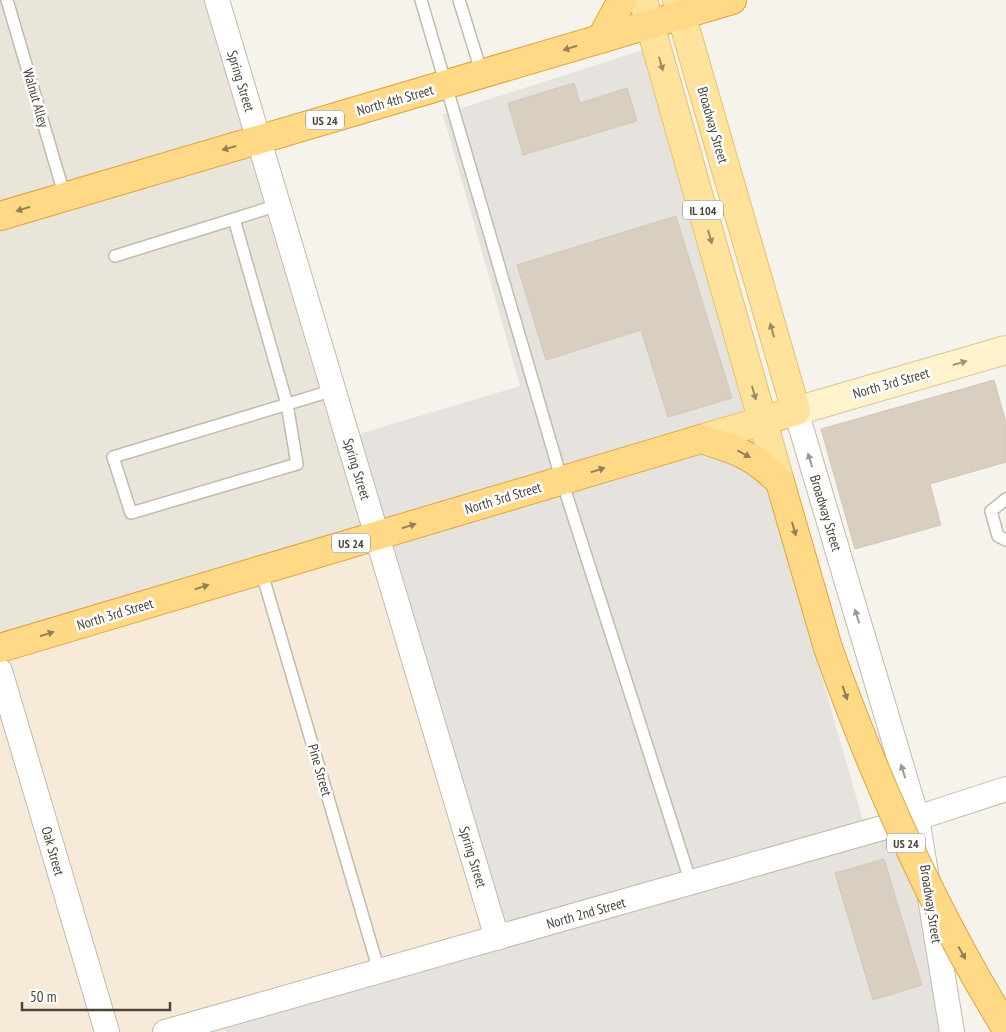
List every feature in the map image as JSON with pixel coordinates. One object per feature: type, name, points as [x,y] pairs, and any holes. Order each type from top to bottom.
[{"type":"highway","points":[[601,39],[622,0]]},
{"type":"highway","name":"North 4th Street","points":[[0,216],[601,39],[647,12],[732,0]]},
{"type":"highway","points":[[701,439],[741,451],[764,466],[780,482]]},
{"type":"highway","name":"North 3rd Street","points":[[0,648],[701,439]]},
{"type":"highway","name":"US 24","points":[[780,482],[828,648],[872,765],[897,823],[953,936],[1006,1028]]},
{"type":"main road","name":"Broadway Street","points":[[679,7],[796,411]]},
{"type":"main road","name":"IL 104","points":[[647,12],[780,482]]},
{"type":"main road","name":"North 3rd Street","points":[[701,439],[1006,350]]},
{"type":"street","name":"Spring Street","points":[[217,0],[497,938]]},
{"type":"street","name":"Broadway Street","points":[[796,411],[917,818],[952,1032]]},
{"type":"street","name":"Oak Street","points":[[0,671],[107,1032]]},
{"type":"street","name":"North 2nd Street","points":[[165,1032],[917,818],[1006,789]]},
{"type":"lane","name":"Walnut Alley","points":[[7,0],[65,197]]},
{"type":"lane","points":[[421,0],[562,481],[691,883]]},
{"type":"lane","points":[[459,0],[482,74]]},
{"type":"lane","points":[[115,256],[278,205]]},
{"type":"lane","points":[[234,219],[287,404],[297,464],[131,513],[113,457],[287,404],[334,390]]},
{"type":"lane","points":[[1006,499],[991,511],[998,536],[1006,540]]},
{"type":"lane","name":"Pine Street","points":[[261,570],[379,971]]},
{"type":"shaded area","points":[[0,0],[217,0],[377,536],[0,648]]},
{"type":"shaded area","points":[[643,50],[863,821],[504,927],[359,434],[520,386],[443,114]]},
{"type":"shaded area","points":[[377,536],[497,938],[222,1016],[226,1032],[0,1032],[0,648]]},
{"type":"shaded area","points":[[917,818],[952,1032],[226,1032],[221,1016]]},
{"type":"building","points":[[574,83],[580,103],[627,88],[637,121],[523,155],[508,103]]},
{"type":"building","points":[[676,216],[732,398],[668,417],[641,330],[546,360],[517,265]]},
{"type":"building","points":[[994,380],[1006,423],[1006,462],[930,484],[941,525],[855,549],[821,429]]},
{"type":"building","points":[[884,859],[922,985],[873,1000],[835,873]]}]
